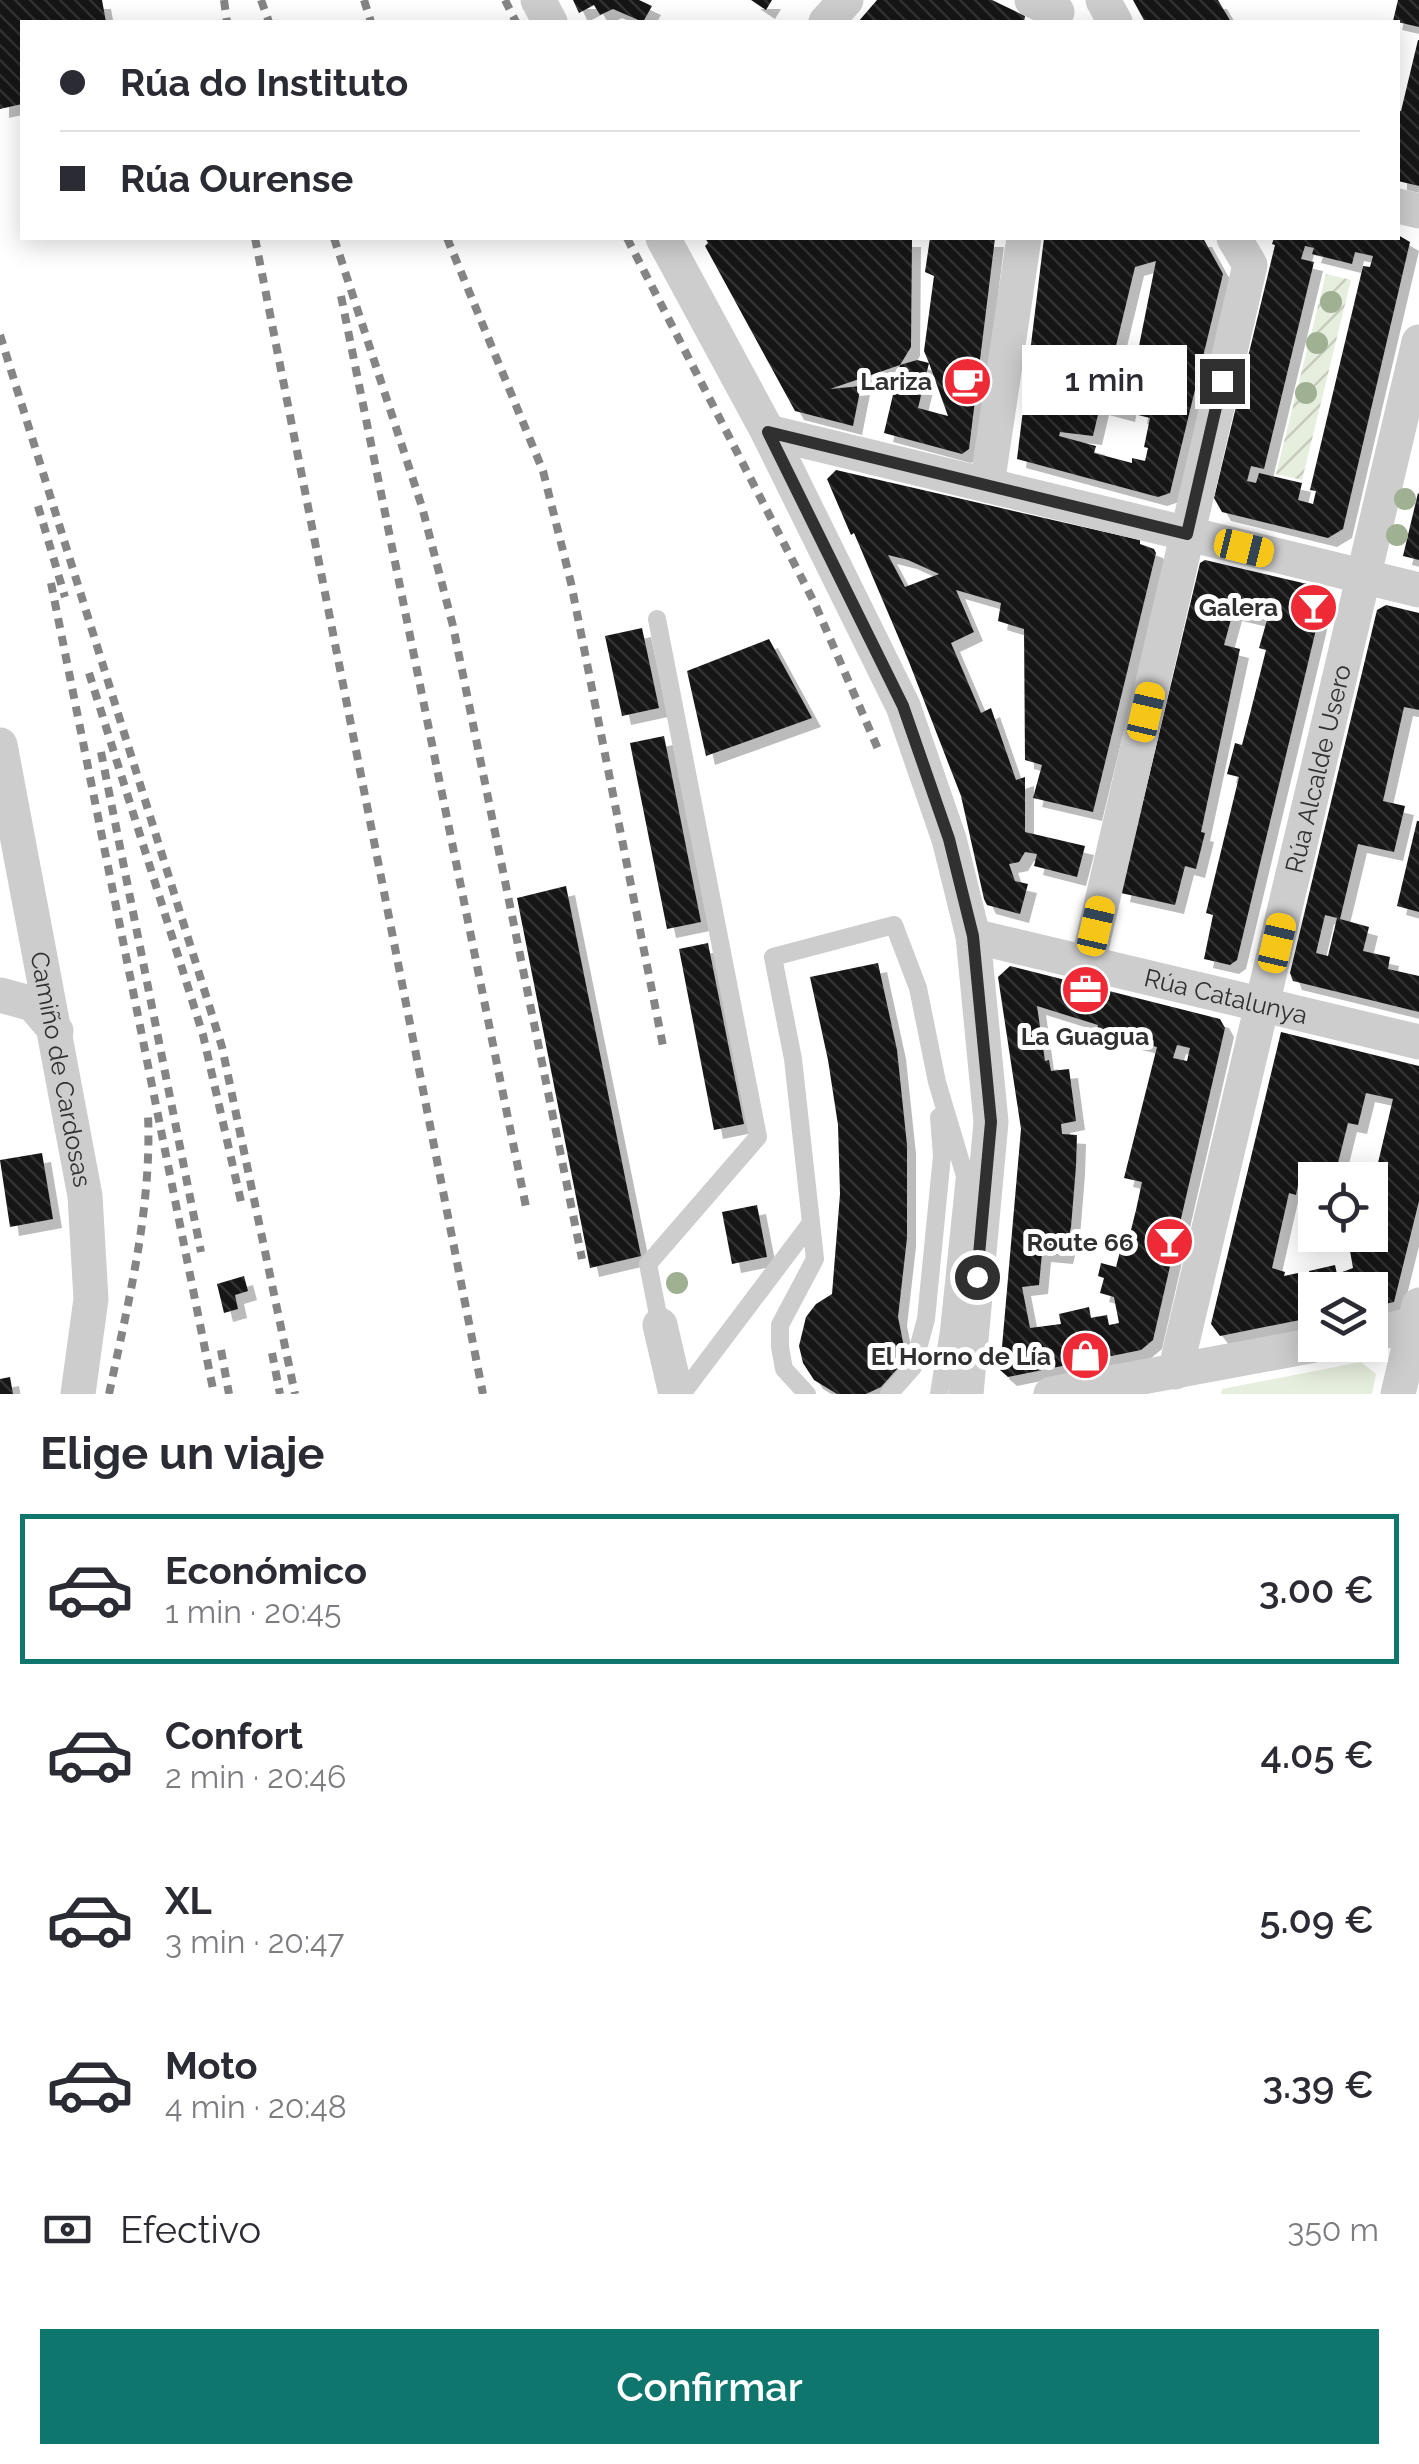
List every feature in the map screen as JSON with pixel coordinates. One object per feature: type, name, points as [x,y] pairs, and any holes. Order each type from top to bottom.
[{"type":"street","points":[[828,20],[846,0]]},
{"type":"street","points":[[663,240],[768,432],[903,706],[949,839],[973,936],[991,1122],[966,1394]]},
{"type":"street","points":[[987,485],[1024,240]]},
{"type":"street","points":[[1088,962],[1250,265],[1235,240]]},
{"type":"street","name":"Rúa Alcalde Usero","points":[[1183,1378],[1262,1005],[1419,342]]},
{"type":"street","points":[[768,432],[1419,590]]},
{"type":"street","name":"Camiño de Cardosas","points":[[0,745],[85,1196],[90,1299],[78,1394]]},
{"type":"street","name":"Rúa Catalunya","points":[[973,936],[1419,1042]]},
{"type":"street","points":[[0,996],[33,1004],[56,1031]]},
{"type":"street","points":[[1388,1327],[1417,1314]]},
{"type":"street","points":[[1398,1394],[1417,1314]]},
{"type":"street","points":[[660,1325],[679,1394]]},
{"type":"street","points":[[1051,1394],[1183,1378],[1298,1349]]},
{"type":"lane","points":[[657,619],[758,1137],[648,1264],[660,1325]]},
{"type":"lane","points":[[807,1394],[784,1368],[780,1325],[815,1259],[794,1059],[773,956],[894,924],[918,988],[937,1082],[965,1176],[951,1315],[938,1394]]},
{"type":"lane","points":[[889,1394],[913,1367],[926,1318],[942,1156],[937,1082]]},
{"type":"lane","points":[[679,1394],[811,1224]]},
{"type":"green space","points":[[1326,274],[1351,280],[1302,480],[1276,474]]},
{"type":"green space","points":[[1361,1362],[1376,1374],[1372,1394],[1221,1394],[1222,1389]]},
{"type":"building","points":[[0,0],[102,0],[106,20],[20,20],[20,104],[0,109]]},
{"type":"building","points":[[573,0],[639,0],[652,6],[644,20],[613,9],[600,15],[594,5],[579,13]]},
{"type":"building","points":[[751,0],[772,0],[766,10]]},
{"type":"building","points":[[877,0],[992,0],[1025,16],[1024,20],[860,20]]},
{"type":"building","points":[[1133,0],[1218,0],[1230,20],[1144,20]]},
{"type":"building","points":[[1398,0],[1419,0],[1419,27],[1393,20]]},
{"type":"building","points":[[1419,40],[1419,186],[1400,181],[1401,111]]},
{"type":"building","points":[[1400,236],[1410,242],[1343,529],[1328,538],[1222,512],[1214,498],[1275,245],[1273,240],[1400,240]],"holes":[[[1305,246],[1314,248],[1312,254],[1352,264],[1355,252],[1373,256],[1370,267],[1363,266],[1310,490],[1316,491],[1313,504],[1298,500],[1302,483],[1259,473],[1256,483],[1247,481],[1251,466],[1264,469],[1314,262],[1301,259]]]},
{"type":"building","points":[[706,240],[912,240],[911,347],[900,365],[830,389],[861,386],[853,426],[795,411],[705,246]]},
{"type":"building","points":[[930,240],[995,240],[969,449],[962,454],[884,433],[900,365],[917,360],[929,363],[924,351],[934,276],[925,272]],"holes":[[[929,363],[948,416],[918,408]]]},
{"type":"building","points":[[1044,240],[1204,240],[1223,274],[1170,493],[1158,497],[1017,459]],"holes":[[[1156,261],[1139,346],[1150,349],[1138,415],[1150,418],[1145,461],[1132,458],[1132,463],[1094,453],[1096,446],[1059,436],[1060,432],[1093,436],[1100,406],[1126,413],[1132,382],[1109,375],[1135,267]]]},
{"type":"building","points":[[836,470],[1140,540],[1140,544],[1156,553],[1093,812],[1033,798],[1042,765],[1025,760],[1024,629],[998,621],[1001,603],[956,590],[974,632],[951,643],[981,713],[991,708],[1016,780],[1025,777],[1025,832],[1085,846],[1077,877],[1034,866],[1037,854],[1025,852],[1019,862],[1009,864],[1015,881],[1028,884],[1020,914],[987,905],[984,899],[961,796],[909,662],[827,479]],"holes":[[[888,555],[939,574],[905,587]]]},
{"type":"building","points":[[1419,494],[1419,560],[1403,556]]},
{"type":"building","points":[[1205,560],[1320,587],[1324,596],[1237,960],[1230,965],[1204,959],[1213,915],[1206,913],[1239,777],[1227,774],[1235,743],[1242,745],[1266,650],[1259,648],[1267,620],[1233,612],[1224,645],[1240,649],[1196,869],[1185,866],[1175,905],[1121,893],[1200,563]]},
{"type":"building","points":[[1386,605],[1419,613],[1419,710],[1404,707],[1383,801],[1405,806],[1394,852],[1358,844],[1340,919],[1369,927],[1363,951],[1390,957],[1388,969],[1419,976],[1419,1012],[1293,981],[1290,973],[1377,610]],"holes":[[[1325,915],[1337,918],[1328,956],[1316,953]]]},
{"type":"building","points":[[642,628],[659,708],[622,716],[605,636]]},
{"type":"building","points":[[769,639],[812,718],[706,756],[687,671]]},
{"type":"building","points":[[664,736],[701,922],[667,929],[630,743]]},
{"type":"building","points":[[1419,821],[1419,912],[1397,906]]},
{"type":"building","points":[[566,886],[641,1256],[590,1268],[517,898]]},
{"type":"building","points":[[708,943],[744,1124],[714,1130],[679,949]]},
{"type":"building","points":[[878,963],[897,1050],[907,1145],[907,1238],[898,1317],[904,1347],[898,1368],[881,1387],[866,1394],[837,1394],[814,1380],[803,1363],[799,1346],[806,1317],[816,1304],[832,1294],[840,1194],[838,1125],[810,977]]},
{"type":"building","points":[[1010,966],[1220,1019],[1225,1028],[1153,1340],[1141,1350],[1008,1377],[1000,1370],[1021,1129],[998,977]],"holes":[[[1037,1006],[1098,1025],[1097,1032],[1157,1047],[1124,1178],[1142,1182],[1129,1238],[1124,1236],[1116,1267],[1101,1263],[1098,1276],[1104,1278],[1100,1293],[1114,1297],[1119,1323],[1109,1325],[1107,1315],[1091,1318],[1089,1307],[1059,1314],[1061,1324],[1030,1328],[1022,1287],[1039,1285],[1042,1253],[1064,1255],[1071,1227],[1077,1135],[1062,1134],[1061,1124],[1076,1121],[1069,1069],[1051,1071],[1049,1060],[1045,1061]],[[1177,1045],[1190,1048],[1187,1061],[1173,1058]]]},
{"type":"building","points":[[1281,1032],[1419,1066],[1419,1201],[1394,1302],[1388,1303],[1388,1272],[1342,1272],[1353,1268],[1350,1252],[1388,1252],[1388,1162],[1378,1162],[1393,1099],[1366,1093],[1358,1125],[1348,1123],[1338,1162],[1298,1162],[1296,1195],[1289,1193],[1272,1268],[1285,1272],[1284,1276],[1298,1273],[1298,1320],[1220,1336],[1211,1324]]},
{"type":"building","points":[[42,1153],[53,1219],[10,1227],[0,1160]]},
{"type":"building","points":[[757,1205],[767,1257],[732,1264],[722,1212]]},
{"type":"building","points":[[1335,1265],[1337,1272],[1309,1272],[1309,1271]]},
{"type":"building","points":[[244,1276],[248,1291],[235,1295],[238,1309],[224,1313],[217,1284]]},
{"type":"building","points":[[10,1377],[13,1394],[0,1394],[0,1379]]},
{"type":"railway","points":[[224,0],[227,20]]},
{"type":"railway","points":[[261,0],[268,20]]},
{"type":"railway","points":[[364,0],[370,20]]},
{"type":"railway","points":[[505,0],[515,20]]},
{"type":"railway","points":[[255,240],[483,1394]]},
{"type":"railway","points":[[335,240],[422,507],[453,626],[582,1259]]},
{"type":"railway","points":[[448,240],[543,471],[571,583],[663,1046]]},
{"type":"railway","points":[[628,240],[815,604],[878,749]]},
{"type":"railway","points":[[341,296],[526,1207]]},
{"type":"railway","points":[[0,335],[222,1047],[295,1394]]},
{"type":"railway","points":[[38,506],[65,597]]},
{"type":"railway","points":[[51,583],[214,1394]]},
{"type":"railway","points":[[89,673],[203,1035],[242,1206]]},
{"type":"railway","points":[[101,752],[201,1252]]},
{"type":"railway","points":[[109,1394],[142,1221],[148,1115]]},
{"type":"railway","points":[[221,1350],[229,1394]]},
{"type":"railway","points":[[272,1353],[280,1394]]},
{"type":"place","name":"Lariza","points":[[967,381]]},
{"type":"place","name":"Galera","points":[[1313,607]]},
{"type":"place","name":"La Guagua","points":[[1085,990]]},
{"type":"place","name":"Route 66","points":[[1169,1242]]},
{"type":"place","name":"El Horno de Lía","points":[[1086,1356]]},
{"type":"route","points":[[977,1277],[991,1122],[973,936],[949,839],[903,706],[768,432],[1187,534],[1222,381]]}]
